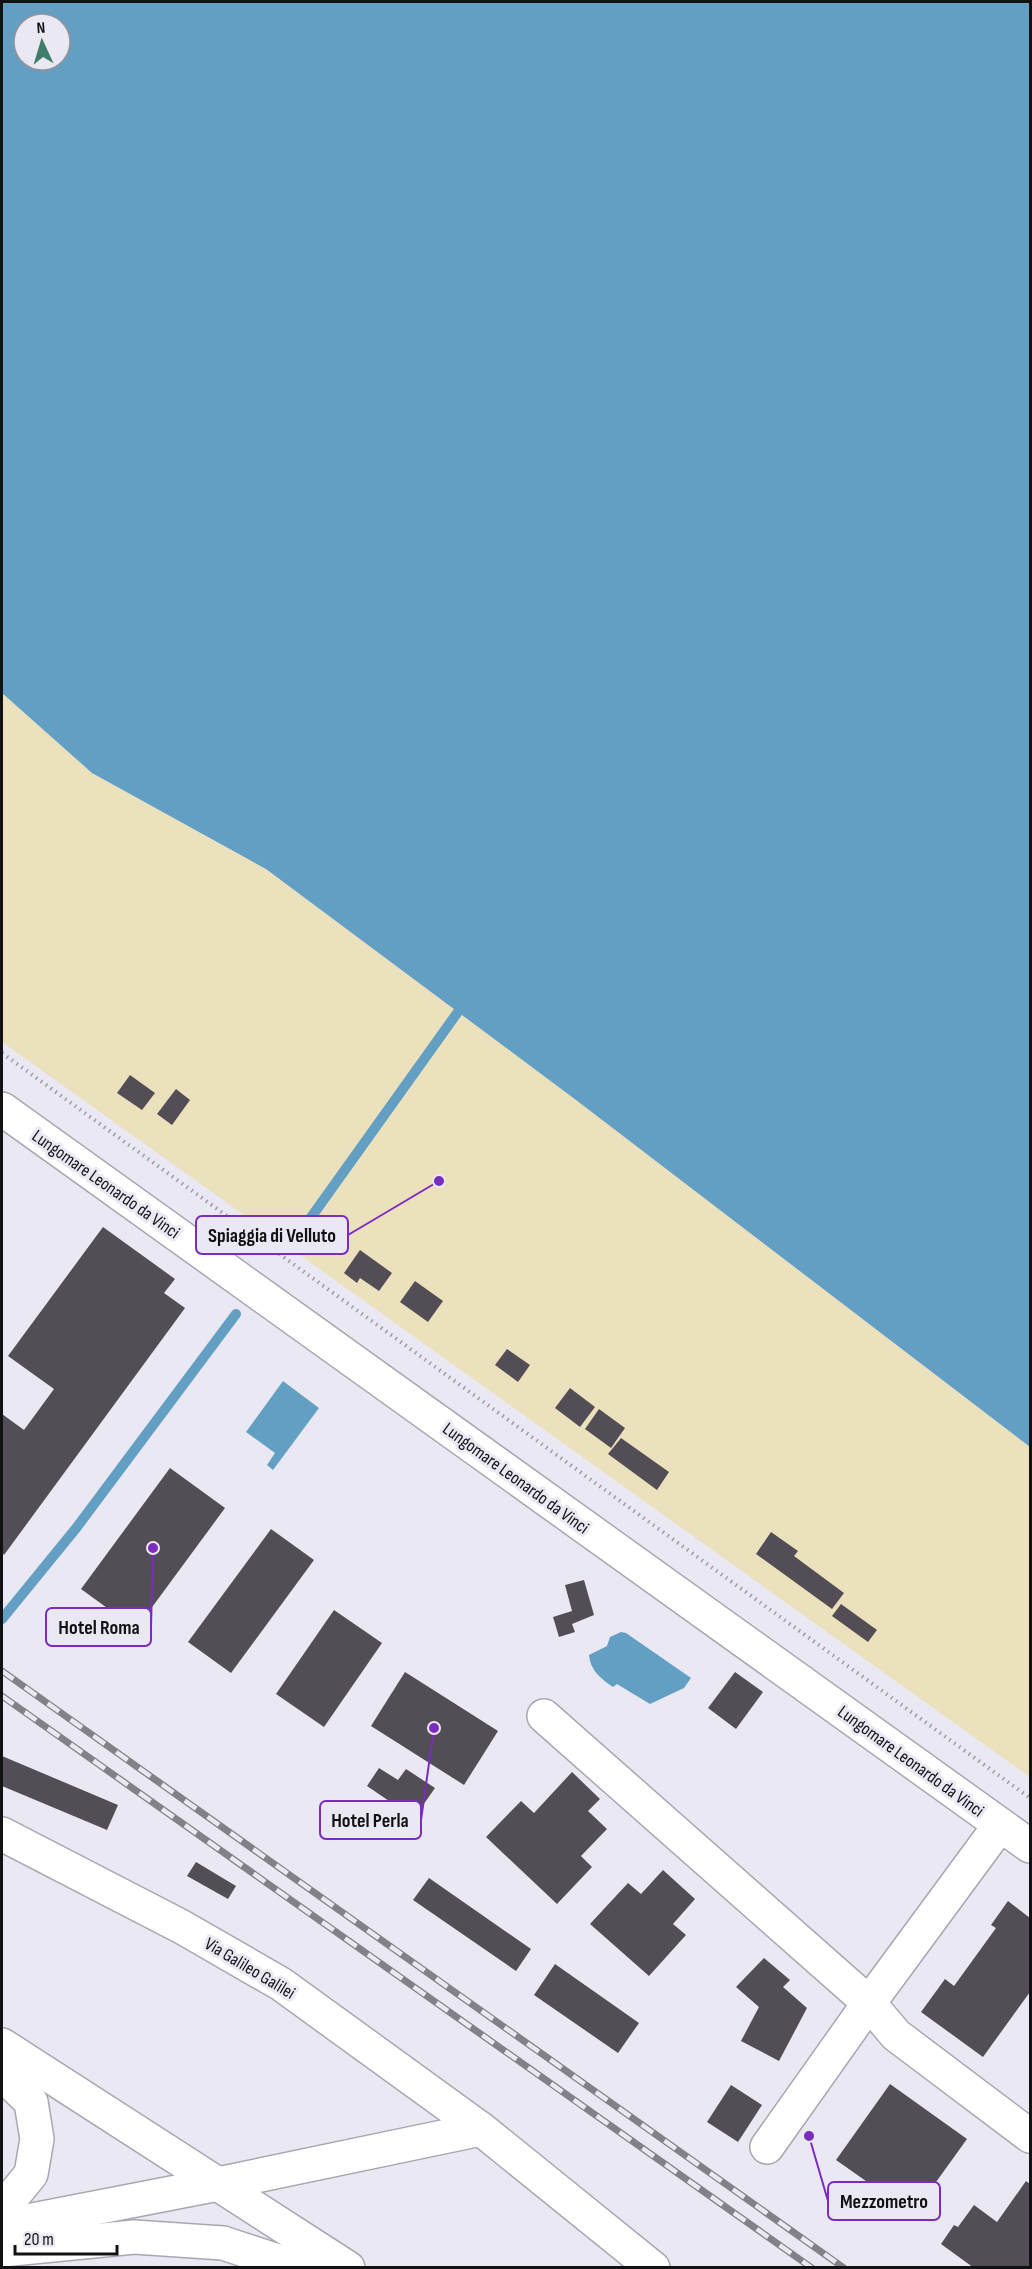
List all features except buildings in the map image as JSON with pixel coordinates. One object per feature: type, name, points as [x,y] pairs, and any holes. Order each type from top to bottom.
[{"type":"street","name":"Lungomare Leonardo da Vinci","points":[[2,1109],[1030,1846]]},
{"type":"street","points":[[544,1716],[869,2003],[896,2035],[1030,2136]]},
{"type":"street","points":[[767,2147],[1000,1825]]},
{"type":"street","name":"Via Galileo Galilei","points":[[2,1833],[182,1927],[281,1984],[480,2129],[653,2268]]},
{"type":"street","points":[[2,2045],[348,2268]]},
{"type":"street","points":[[2,2074],[31,2102],[37,2139],[31,2174],[9,2201],[2,2205]]},
{"type":"street","points":[[2,2226],[480,2129]]},
{"type":"street","points":[[2,2250],[134,2236],[223,2243],[299,2268]]},
{"type":"path","points":[[2,1053],[1030,1798]]},
{"type":"sand","points":[[2,693],[92,773],[266,869],[576,1100],[1030,1447],[1030,1777],[2,1042]]},
{"type":"water","points":[[2,2],[1030,2],[1030,1447],[576,1100],[266,869],[92,773],[2,693]]},
{"type":"water","points":[[283,1381],[319,1408],[273,1470],[267,1465],[275,1453],[246,1432]]},
{"type":"water","points":[[621,1632],[626,1633],[691,1678],[684,1688],[650,1704],[617,1684],[613,1687],[600,1677],[591,1665],[589,1655],[607,1646],[610,1637]]},
{"type":"waterway","points":[[297,1237],[465,1002]]},
{"type":"waterway","points":[[2,1619],[77,1527],[236,1314]]},
{"type":"railway","points":[[2,1671],[844,2268]]},
{"type":"railway","points":[[2,1696],[812,2268]]},
{"type":"place","name":"Spiaggia di Velluto","points":[[439,1181]]},
{"type":"place","name":"Hotel Roma","points":[[153,1548]]},
{"type":"place","name":"Hotel Perla","points":[[434,1728]]},
{"type":"place","name":"Mezzometro","points":[[809,2136]]}]
